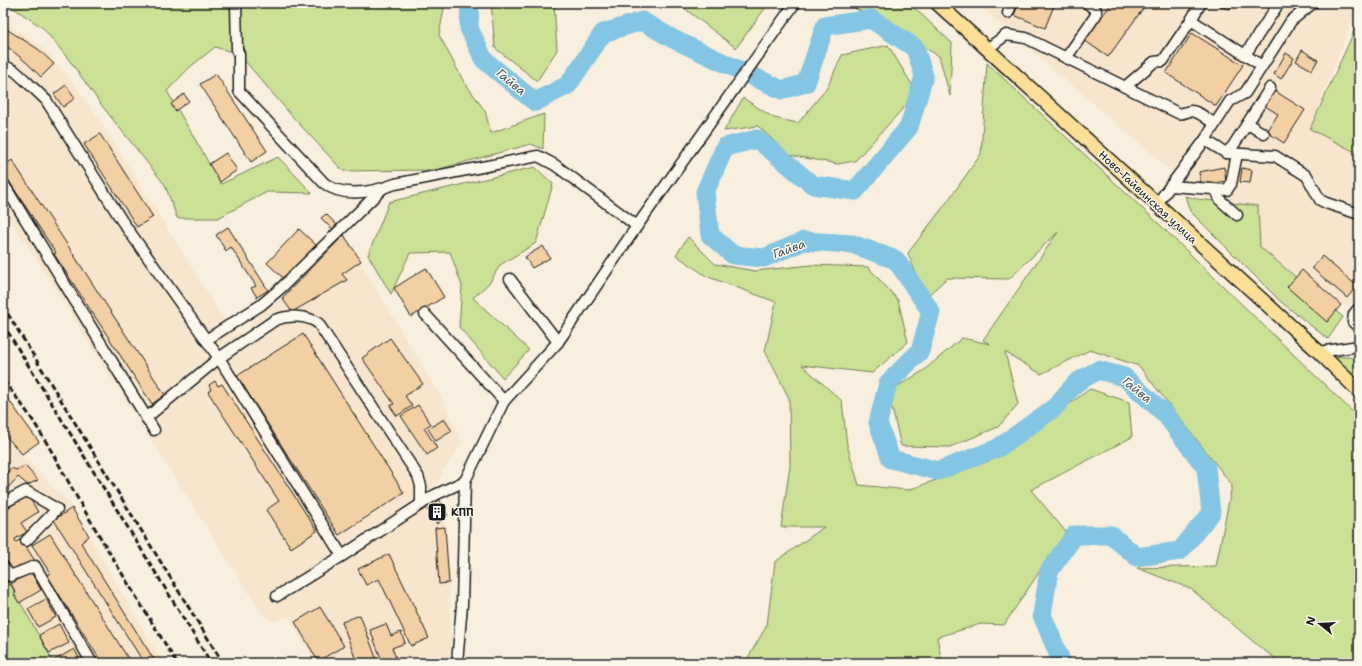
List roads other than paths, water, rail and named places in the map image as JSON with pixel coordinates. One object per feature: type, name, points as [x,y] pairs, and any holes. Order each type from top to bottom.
[{"type":"main road","name":"Ново-Гайвинская улица","points":[[940,4],[1359,391]]},
{"type":"street","points":[[236,3],[237,50],[239,54],[239,91],[331,189],[347,192],[358,192],[538,156],[555,165],[637,226]]},
{"type":"street","points":[[457,663],[462,605],[465,481],[504,401],[558,342],[637,226],[796,3]]},
{"type":"street","points":[[1066,58],[1096,15],[1096,10],[1087,3]]},
{"type":"street","points":[[1124,87],[1154,62],[1162,61],[1201,3]]},
{"type":"street","points":[[1245,55],[1279,3]]},
{"type":"street","points":[[1156,205],[1205,140],[1230,101],[1245,93],[1291,21],[1313,3]]},
{"type":"street","points":[[1191,20],[1262,66]]},
{"type":"street","points":[[987,49],[1006,35],[1026,38],[1178,114],[1191,111],[1215,124]]},
{"type":"street","points":[[3,65],[15,71],[46,100],[122,221],[219,358],[342,556]]},
{"type":"street","points":[[1226,154],[1248,124],[1270,88]]},
{"type":"street","points":[[1248,124],[1264,134]]},
{"type":"street","points":[[1205,140],[1226,154],[1274,156],[1307,176],[1320,200],[1326,204],[1359,214]]},
{"type":"street","points":[[1170,186],[1216,190],[1224,190],[1229,188],[1236,154]]},
{"type":"street","points":[[3,183],[154,430]]},
{"type":"street","points":[[206,340],[261,305],[281,288],[383,188]]},
{"type":"street","points":[[1216,190],[1220,200],[1237,215]]},
{"type":"street","points":[[510,279],[558,342]]},
{"type":"street","points":[[1359,308],[1353,318],[1353,322],[1359,328]]},
{"type":"street","points":[[425,314],[504,401]]},
{"type":"street","points":[[146,418],[219,358],[274,320],[282,317],[307,318],[318,323],[418,476],[421,486],[422,504]]},
{"type":"street","points":[[1318,352],[1359,346]]},
{"type":"street","points":[[277,596],[342,556],[435,495],[465,481]]},
{"type":"street","points":[[3,503],[26,491],[57,509],[26,541]]},
{"type":"street","points":[[3,566],[10,576],[35,566],[92,663]]},
{"type":"waterway","name":"Гайва","points":[[470,3],[469,28],[484,60],[535,102],[568,85],[603,33],[642,21],[673,39],[782,90],[806,83],[825,26],[871,19],[915,48],[924,76],[909,127],[855,191],[813,185],[757,139],[725,147],[705,192],[710,235],[733,255],[764,258],[804,241],[852,244],[896,260],[931,312],[920,351],[888,383],[878,423],[891,459],[938,471],[998,448],[1054,408],[1076,383],[1098,370],[1124,377],[1165,414],[1206,468],[1211,513],[1180,551],[1137,557],[1111,535],[1075,535],[1049,571],[1042,615],[1062,663]]},
{"type":"railway","points":[[3,306],[223,663]]},
{"type":"railway","points":[[3,324],[211,663]]},
{"type":"railway","points":[[3,381],[15,395],[35,424],[103,542],[177,663]]},
{"type":"place","name":"КПП","points":[[437,512]]}]
